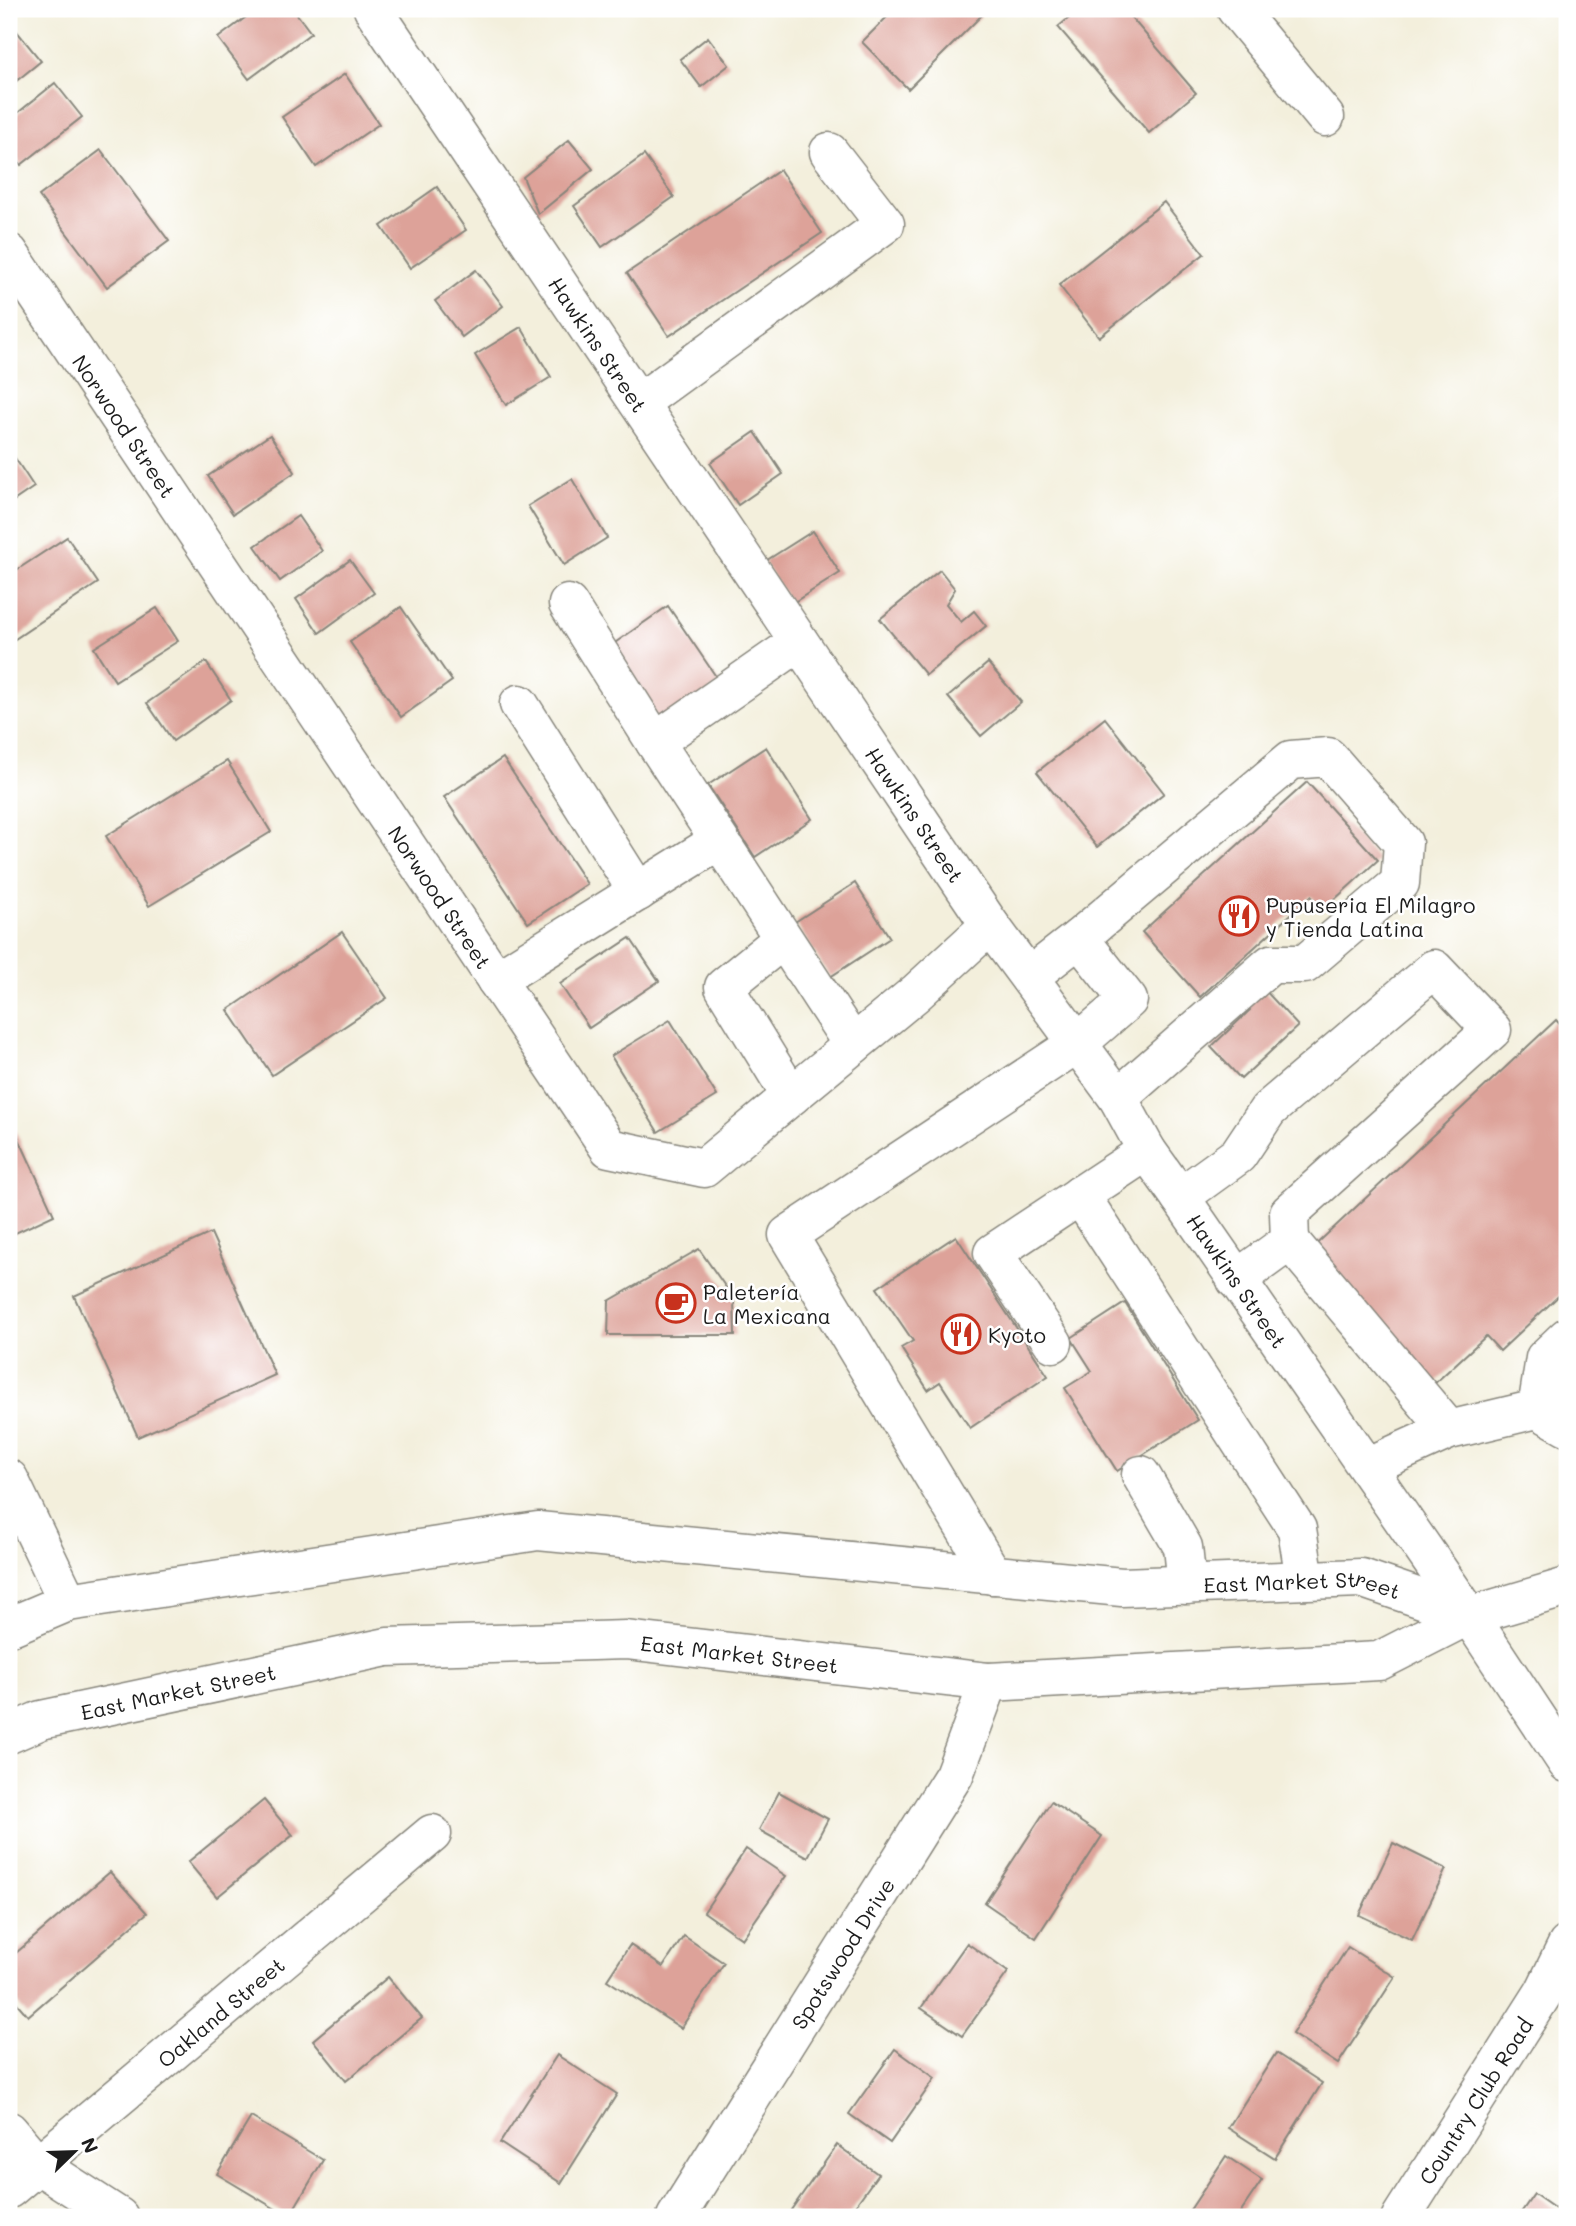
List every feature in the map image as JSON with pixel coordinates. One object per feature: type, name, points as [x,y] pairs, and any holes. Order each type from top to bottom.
[{"type":"street","name":"Hawkins Street","points":[[373,9],[990,925],[1118,1098],[1147,1151],[1469,1615],[1567,1763]]},
{"type":"street","points":[[1236,9],[1325,117]]},
{"type":"street","points":[[639,403],[885,223],[829,152]]},
{"type":"street","name":"Norwood Street","points":[[9,253],[609,1148],[704,1168],[916,993],[990,925]]},
{"type":"street","points":[[568,604],[853,1045]]},
{"type":"street","points":[[655,742],[799,642]]},
{"type":"street","points":[[519,704],[638,892]]},
{"type":"street","points":[[1029,977],[1080,938],[1292,760],[1328,757],[1404,843],[1400,883],[1305,964],[1271,964],[1118,1098]]},
{"type":"street","points":[[496,981],[719,841]]},
{"type":"street","points":[[993,1575],[788,1235],[1078,1043],[1128,1000],[1080,938]]},
{"type":"street","points":[[783,939],[724,987],[791,1096]]},
{"type":"street","points":[[1180,1197],[1238,1155],[1268,1110],[1434,969],[1492,1030],[1289,1213],[1290,1241],[1449,1430]]},
{"type":"street","points":[[1053,1343],[993,1253],[1147,1151]]},
{"type":"street","points":[[1080,1195],[1297,1529],[1305,1580]]},
{"type":"street","points":[[1236,1280],[1290,1241]]},
{"type":"street","points":[[1367,1467],[1449,1430],[1552,1418],[1545,1358],[1567,1337]]},
{"type":"street","points":[[1141,1475],[1183,1547],[1187,1585]]},
{"type":"street","points":[[9,1479],[68,1602]]},
{"type":"street","name":"East Market Street","points":[[9,1627],[68,1602],[538,1531],[1122,1587],[1362,1578],[1469,1615]]},
{"type":"street","name":"East Market Street","points":[[9,1734],[41,1720],[387,1647],[626,1640],[989,1682],[1379,1661],[1469,1615],[1567,1587]]},
{"type":"street","name":"Spotswood Drive","points":[[676,2217],[954,1775],[989,1682]]},
{"type":"street","name":"Oakland Street","points":[[9,2189],[432,1834]]},
{"type":"street","name":"Country Club Road","points":[[1401,2217],[1544,1992],[1567,1945]]},
{"type":"street","points":[[9,2131],[37,2164],[119,2217]]},
{"type":"building","points":[[257,9],[293,9],[311,33],[249,79],[218,38]]},
{"type":"building","points":[[895,9],[988,9],[908,89],[862,42]]},
{"type":"building","points":[[1080,9],[1124,9],[1196,93],[1149,133],[1058,27]]},
{"type":"building","points":[[15,29],[41,61],[9,87],[9,34]]},
{"type":"building","points":[[708,37],[729,65],[701,87],[680,59]]},
{"type":"building","points":[[345,74],[379,124],[316,167],[282,117]]},
{"type":"building","points":[[55,83],[82,117],[21,165],[9,149],[9,120]]},
{"type":"building","points":[[569,140],[593,169],[538,214],[523,177]]},
{"type":"building","points":[[101,150],[169,241],[107,287],[39,196]]},
{"type":"building","points":[[644,155],[674,197],[602,247],[574,206]]},
{"type":"building","points":[[780,170],[822,233],[669,336],[627,273]]},
{"type":"building","points":[[437,187],[466,230],[410,268],[381,226]]},
{"type":"building","points":[[1164,202],[1204,254],[1099,337],[1059,285]]},
{"type":"building","points":[[476,270],[503,306],[462,337],[435,301]]},
{"type":"building","points":[[521,327],[551,377],[506,405],[475,355]]},
{"type":"building","points":[[755,432],[783,474],[738,505],[710,463]]},
{"type":"building","points":[[270,435],[295,472],[233,514],[208,476]]},
{"type":"building","points":[[9,449],[34,487],[9,504]]},
{"type":"building","points":[[572,479],[607,538],[564,565],[528,506]]},
{"type":"building","points":[[298,516],[322,551],[280,581],[255,546]]},
{"type":"building","points":[[813,531],[840,573],[791,604],[764,562]]},
{"type":"building","points":[[67,537],[98,583],[9,643],[9,575]]},
{"type":"building","points":[[350,560],[374,593],[319,633],[296,599]]},
{"type":"building","points":[[940,570],[955,589],[946,604],[961,622],[974,611],[986,626],[926,675],[880,619]]},
{"type":"building","points":[[668,606],[721,684],[662,725],[609,647]]},
{"type":"building","points":[[401,607],[452,681],[401,717],[350,642]]},
{"type":"building","points":[[157,608],[178,641],[115,681],[94,648]]},
{"type":"building","points":[[206,662],[231,700],[173,741],[147,703]]},
{"type":"building","points":[[988,663],[1021,702],[981,736],[948,697]]},
{"type":"building","points":[[1105,718],[1164,793],[1097,847],[1037,772]]},
{"type":"building","points":[[766,747],[812,819],[755,857],[708,785]]},
{"type":"building","points":[[503,758],[587,884],[528,923],[444,797]]},
{"type":"building","points":[[227,761],[271,832],[149,906],[106,836]]},
{"type":"building","points":[[1307,782],[1378,860],[1323,910],[1311,896],[1200,997],[1142,932]]},
{"type":"building","points":[[855,883],[890,938],[830,977],[795,922]]},
{"type":"building","points":[[342,932],[387,998],[272,1075],[228,1010]]},
{"type":"building","points":[[630,938],[659,981],[589,1028],[560,984]]},
{"type":"building","points":[[1263,988],[1298,1026],[1241,1079],[1211,1047],[1250,1010],[1245,1005]]},
{"type":"building","points":[[670,1020],[717,1096],[658,1132],[611,1056]]},
{"type":"building","points":[[1556,1020],[1567,1032],[1567,1288],[1500,1351],[1486,1336],[1434,1384],[1309,1251]]},
{"type":"building","points":[[9,1117],[54,1215],[9,1236]]},
{"type":"building","points":[[211,1233],[275,1375],[138,1437],[74,1296]]},
{"type":"building","points":[[956,1236],[1048,1376],[970,1428],[940,1382],[928,1390],[901,1348],[913,1341],[877,1288]]},
{"type":"building","points":[[699,1249],[734,1299],[735,1335],[608,1335],[609,1301]]},
{"type":"building","points":[[1125,1303],[1198,1420],[1117,1471],[1065,1388],[1092,1371],[1071,1338]]},
{"type":"building","points":[[779,1792],[828,1819],[808,1857],[759,1830]]},
{"type":"building","points":[[264,1800],[293,1835],[217,1897],[188,1862]]},
{"type":"building","points":[[1051,1802],[1102,1836],[1036,1938],[985,1903]]},
{"type":"building","points":[[1393,1843],[1446,1869],[1412,1940],[1359,1915]]},
{"type":"building","points":[[746,1849],[786,1876],[742,1939],[704,1912]]},
{"type":"building","points":[[110,1872],[147,1913],[28,2016],[9,1994],[9,1959]]},
{"type":"building","points":[[684,1936],[724,1963],[681,2028],[607,1980],[630,1945],[663,1967]]},
{"type":"building","points":[[967,1943],[1008,1972],[962,2036],[921,2008]]},
{"type":"building","points":[[1348,1947],[1395,1977],[1338,2064],[1292,2034]]},
{"type":"building","points":[[388,1977],[422,2018],[346,2081],[313,2040]]},
{"type":"building","points":[[895,2049],[935,2078],[890,2143],[849,2114]]},
{"type":"building","points":[[1276,2053],[1322,2083],[1275,2158],[1228,2128]]},
{"type":"building","points":[[557,2055],[617,2094],[561,2183],[500,2143]]},
{"type":"building","points":[[251,2117],[323,2160],[289,2217],[217,2174]]},
{"type":"building","points":[[837,2145],[878,2174],[847,2217],[801,2217],[791,2210]]},
{"type":"building","points":[[1226,2156],[1262,2180],[1237,2217],[1194,2217],[1188,2213]]},
{"type":"building","points":[[1534,2194],[1567,2217],[1518,2217]]},
{"type":"place","name":"Pupuseria El Milagro y Tienda Latina","points":[[1239,916]]},
{"type":"place","name":"Paletería La Mexicana","points":[[676,1303]]},
{"type":"place","name":"Kyoto","points":[[961,1334]]}]
